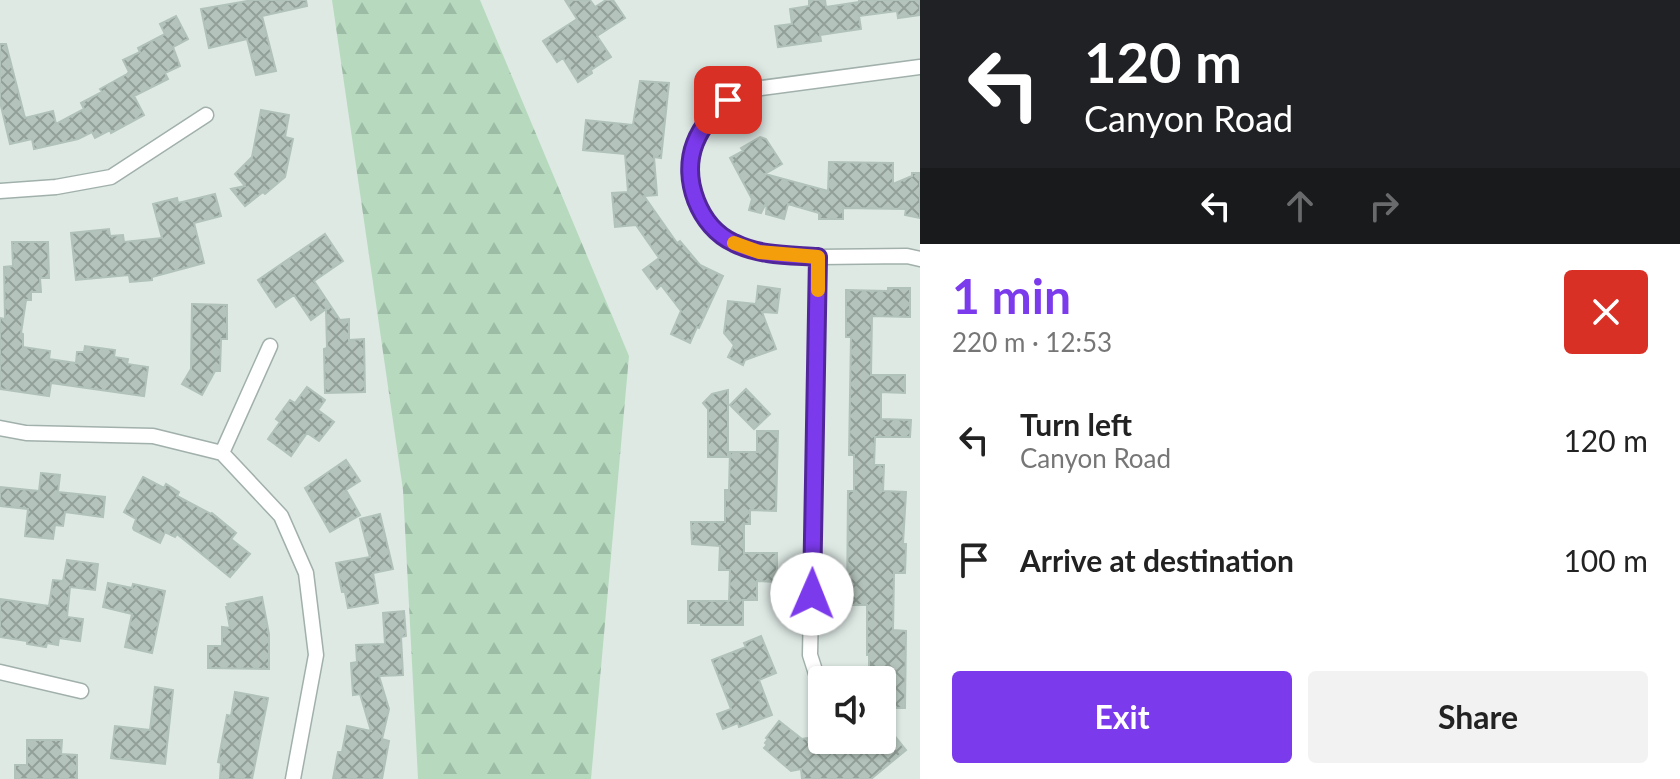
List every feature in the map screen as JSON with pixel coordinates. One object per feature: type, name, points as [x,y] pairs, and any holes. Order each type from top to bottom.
[{"type":"street","points":[[920,67],[754,89],[728,100],[707,119],[700,132],[694,145],[689,173],[695,201],[710,225],[732,243],[759,252],[818,257],[907,256],[920,259]]},
{"type":"street","points":[[0,191],[56,187],[111,177],[206,115]]},
{"type":"street","points":[[814,666],[810,655],[818,257]]},
{"type":"street","points":[[222,453],[270,346]]},
{"type":"street","points":[[0,428],[26,433],[153,436],[222,453],[281,516],[306,573],[316,655],[293,779]]},
{"type":"street","points":[[0,672],[81,691]]},
{"type":"green space","points":[[332,0],[480,0],[629,356],[591,779],[418,779],[403,490]]},
{"type":"building","points":[[253,0],[306,0],[307,6],[262,16],[276,71],[256,75],[247,39],[209,48],[201,9]]},
{"type":"building","points":[[565,0],[590,0],[595,7],[606,0],[613,0],[625,18],[597,36],[611,57],[578,82],[563,58],[557,62],[543,41],[577,19]]},
{"type":"building","points":[[809,0],[825,0],[826,7],[859,0],[920,0],[920,15],[898,18],[897,11],[859,16],[861,29],[820,35],[821,41],[778,47],[775,26],[792,24],[790,9],[809,6]]},
{"type":"building","points":[[176,16],[188,39],[173,47],[180,66],[165,73],[168,79],[134,96],[144,115],[95,138],[92,132],[78,139],[34,149],[32,139],[10,144],[0,102],[0,44],[6,44],[25,118],[53,111],[56,124],[84,109],[81,103],[127,74],[129,72],[123,60],[165,34],[160,24]]},
{"type":"building","points":[[640,81],[669,83],[661,158],[654,157],[657,195],[644,196],[677,243],[680,241],[700,265],[723,276],[690,343],[671,334],[681,311],[661,285],[657,289],[643,270],[659,258],[636,225],[615,227],[612,193],[628,192],[625,154],[583,150],[586,120],[633,125]]},
{"type":"building","points":[[261,110],[289,115],[285,137],[293,139],[285,177],[245,206],[231,189],[245,186],[235,174],[252,157]]},
{"type":"building","points":[[760,137],[766,139],[782,164],[765,174],[828,191],[829,162],[893,163],[893,184],[912,176],[912,173],[920,173],[920,218],[905,215],[906,209],[843,208],[843,219],[819,219],[819,213],[788,204],[784,219],[766,214],[767,201],[761,213],[749,210],[752,199],[730,158]]},
{"type":"building","points":[[215,194],[221,216],[194,223],[204,263],[152,277],[152,280],[130,282],[129,275],[76,280],[71,233],[109,229],[110,236],[123,235],[124,242],[162,238],[153,204],[177,198],[178,203]]},
{"type":"building","points":[[325,234],[343,261],[314,281],[340,320],[349,319],[349,340],[364,339],[365,392],[325,393],[326,309],[311,320],[294,295],[276,307],[258,280]]},
{"type":"building","points":[[12,242],[48,242],[49,278],[40,278],[41,292],[31,292],[31,300],[26,300],[21,333],[23,347],[50,351],[49,359],[76,363],[77,352],[84,352],[85,346],[115,350],[114,357],[128,359],[127,364],[148,367],[144,396],[51,383],[49,396],[0,389],[0,318],[5,319],[4,267],[13,266]]},
{"type":"building","points":[[758,286],[780,289],[777,313],[762,312],[776,349],[745,360],[743,365],[728,357],[734,345],[724,333],[728,301],[756,304]]},
{"type":"building","points":[[888,288],[910,288],[910,317],[872,316],[871,375],[905,375],[905,393],[881,392],[881,419],[911,420],[910,437],[875,437],[874,465],[884,465],[883,491],[906,492],[905,573],[894,573],[893,630],[906,631],[905,708],[896,708],[896,666],[869,666],[867,605],[847,605],[848,491],[854,491],[854,455],[849,455],[851,337],[846,337],[846,290],[888,291]]},
{"type":"building","points":[[192,304],[227,305],[227,339],[221,339],[220,371],[215,371],[202,395],[182,384],[191,369]]},
{"type":"building","points":[[307,387],[325,400],[318,410],[334,422],[319,441],[307,433],[291,456],[268,439],[280,422],[276,419],[290,400],[295,403]]},
{"type":"building","points":[[746,389],[770,414],[754,429],[730,405]]},
{"type":"building","points":[[728,390],[728,457],[708,457],[708,409],[703,403],[712,394]]},
{"type":"building","points":[[757,431],[778,431],[776,511],[750,510],[750,524],[744,524],[744,553],[777,553],[777,582],[757,581],[757,600],[743,600],[743,625],[688,623],[688,601],[729,601],[730,570],[719,570],[720,546],[692,544],[691,522],[725,522],[730,452],[757,452]]},
{"type":"building","points":[[346,460],[360,481],[346,490],[360,515],[330,532],[305,488]]},
{"type":"building","points":[[41,473],[60,475],[58,492],[105,497],[103,517],[65,512],[63,526],[55,525],[53,539],[25,536],[28,509],[0,506],[0,487],[39,491]]},
{"type":"building","points":[[143,477],[164,488],[166,484],[179,492],[177,496],[212,513],[236,533],[231,539],[250,554],[230,577],[177,534],[175,537],[165,532],[160,543],[134,530],[136,519],[124,512]]},
{"type":"building","points":[[380,514],[393,569],[373,573],[378,603],[348,608],[336,563],[370,557],[360,519]]},
{"type":"building","points":[[67,560],[98,564],[95,590],[70,587],[67,617],[83,619],[80,641],[59,638],[58,645],[47,643],[46,647],[0,637],[0,599],[49,606],[53,580],[63,581]]},
{"type":"building","points":[[108,583],[132,588],[133,584],[165,591],[152,653],[125,647],[132,614],[103,607]]},
{"type":"building","points":[[262,597],[269,634],[269,669],[208,668],[208,646],[222,646],[222,627],[230,628],[227,604]]},
{"type":"building","points":[[404,611],[406,636],[401,637],[403,675],[379,676],[389,709],[382,739],[389,741],[382,779],[333,779],[347,726],[371,731],[360,694],[353,695],[351,663],[357,662],[356,645],[385,644],[383,613]]},
{"type":"building","points":[[761,636],[776,673],[759,680],[772,715],[739,727],[738,723],[723,729],[717,714],[731,709],[712,660],[746,647],[744,643]]},
{"type":"building","points":[[155,687],[173,690],[165,764],[111,758],[115,726],[150,730]]},
{"type":"building","points":[[235,692],[268,698],[252,779],[220,779],[221,763],[218,762]]},
{"type":"building","points":[[779,721],[802,739],[808,738],[808,754],[896,754],[896,738],[906,750],[871,779],[802,779],[801,769],[791,771],[764,748],[766,738]]},
{"type":"building","points":[[27,740],[62,740],[61,754],[77,755],[77,779],[15,779],[15,765],[27,765]]},
{"type":"slow traffic","points":[[734,243],[759,252],[818,257],[818,290]]},
{"type":"route","points":[[728,100],[707,119],[694,145],[689,173],[695,201],[710,225],[732,243],[759,252],[818,257],[812,594]]}]
